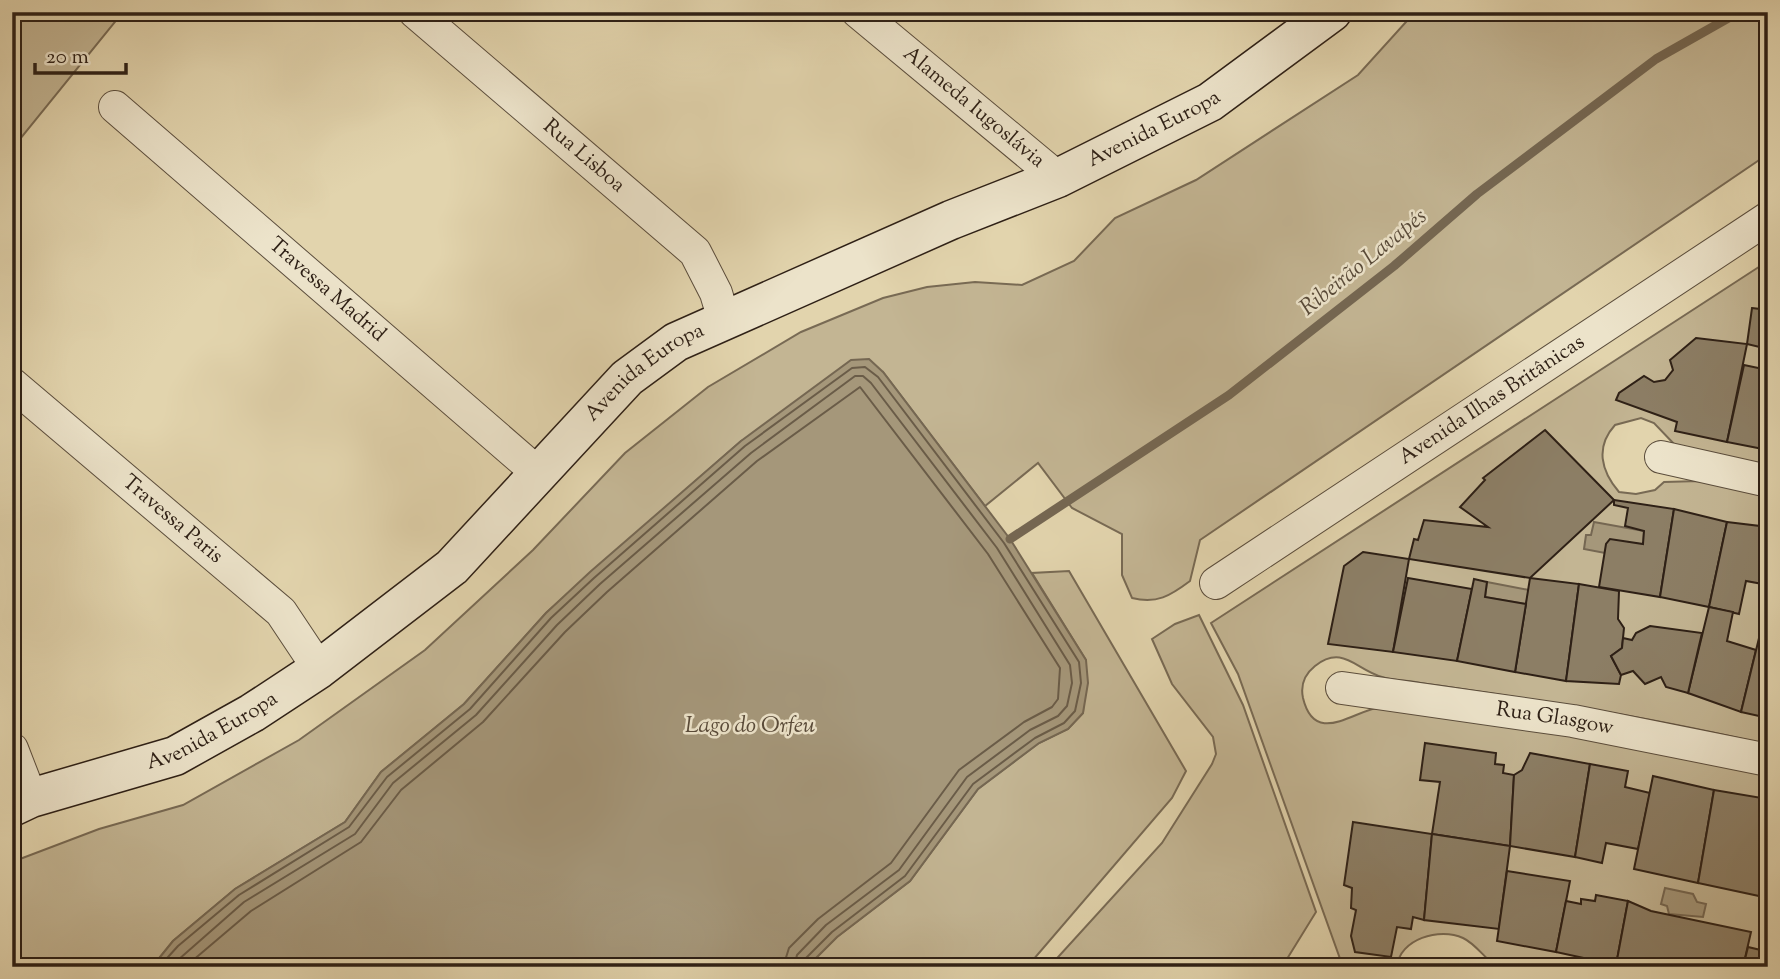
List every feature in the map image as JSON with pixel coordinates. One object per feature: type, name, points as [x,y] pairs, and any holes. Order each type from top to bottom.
[{"type":"street","name":"Rua Lisboa","points":[[415,12],[695,252],[716,293],[724,320]]},
{"type":"street","name":"Alameda Iugoslávia","points":[[858,12],[1058,178]]},
{"type":"street","name":"Avenida Europa","points":[[22,803],[175,756],[252,713],[319,669],[452,567],[627,378],[677,342],[951,220],[1058,178],[1210,102],[1332,12]]},
{"type":"street","name":"Travessa Madrid","points":[[115,107],[538,473]]},
{"type":"street","name":"Avenida Ilhas Britânicas","points":[[1216,583],[1768,218]]},
{"type":"street","name":"Travessa Paris","points":[[12,384],[281,612],[319,669]]},
{"type":"street","points":[[1661,457],[1768,481]]},
{"type":"street","name":"Rua Glasgow","points":[[1342,688],[1573,721],[1768,760]]},
{"type":"street","points":[[12,749],[22,803]]},
{"type":"shaded area","points":[[12,12],[113,12],[119,17],[12,149]]},
{"type":"shaded area","points":[[1415,12],[1768,12],[1768,154],[1200,540],[1190,581],[1169,595],[1156,599],[1132,598],[1122,575],[1122,534],[1072,508],[1038,463],[985,506],[883,372],[741,441],[546,613],[464,704],[381,772],[345,822],[235,889],[173,941],[152,967],[12,967],[12,862],[99,829],[183,805],[299,740],[425,650],[533,550],[625,453],[708,387],[801,332],[883,298],[927,287],[975,282],[1022,285],[1074,261],[1115,218],[1196,180],[1358,75]]},
{"type":"shaded area","points":[[1768,261],[1768,469],[1676,446],[1654,423],[1641,418],[1615,425],[1605,442],[1603,459],[1608,476],[1619,492],[1636,494],[1655,490],[1664,482],[1700,481],[1768,496],[1768,745],[1588,709],[1388,679],[1334,657],[1308,672],[1302,688],[1309,713],[1317,721],[1326,723],[1382,707],[1429,710],[1768,771],[1768,967],[1497,967],[1468,941],[1443,934],[1422,938],[1413,943],[1399,957],[1397,967],[1343,967],[1238,674],[1211,623]]},
{"type":"shaded area","points":[[1069,571],[1186,771],[1172,798],[1027,967],[807,967],[837,937],[910,881],[978,789],[1039,743],[1068,729],[1083,713],[1086,660],[1032,573]]},
{"type":"shaded area","points":[[1199,615],[1243,705],[1316,912],[1282,967],[1049,967],[1162,843],[1212,764],[1216,754],[1213,737],[1172,684],[1152,639],[1175,624]]},
{"type":"water","name":"Lago do Orfeu","points":[[869,359],[883,372],[1010,539],[1086,660],[1088,683],[1083,713],[1068,729],[1039,743],[978,789],[910,881],[837,937],[807,967],[152,967],[173,941],[235,889],[345,822],[381,772],[464,704],[546,613],[741,441],[851,360]]},
{"type":"water","points":[[1594,522],[1644,531],[1643,544],[1605,553],[1584,549],[1586,535],[1591,535]]},
{"type":"water","points":[[1487,582],[1529,590],[1526,604],[1485,597]]},
{"type":"water","points":[[1665,888],[1693,894],[1697,902],[1706,904],[1703,917],[1669,914],[1667,906],[1661,904]]},
{"type":"building","points":[[1752,308],[1768,310],[1768,349],[1747,344]]},
{"type":"building","points":[[1696,338],[1747,344],[1727,442],[1675,431],[1677,422],[1616,400],[1619,393],[1644,376],[1654,382],[1665,380],[1673,370],[1670,360]]},
{"type":"building","points":[[1744,365],[1768,370],[1768,450],[1727,442]]},
{"type":"building","points":[[1545,430],[1614,500],[1530,578],[1409,559],[1414,539],[1418,540],[1424,520],[1488,527],[1460,507],[1485,480],[1483,478]]},
{"type":"building","points":[[1614,500],[1674,509],[1660,597],[1599,587],[1606,544],[1610,539],[1643,544],[1644,531],[1625,526],[1628,508],[1614,505]]},
{"type":"building","points":[[1674,509],[1727,522],[1709,607],[1660,597]]},
{"type":"building","points":[[1727,522],[1768,527],[1768,585],[1746,581],[1739,614],[1709,607]]},
{"type":"building","points":[[1363,552],[1409,559],[1393,652],[1328,644],[1344,566]]},
{"type":"building","points":[[1408,578],[1472,589],[1457,661],[1393,652]]},
{"type":"building","points":[[1530,578],[1579,584],[1566,681],[1515,672]]},
{"type":"building","points":[[1474,579],[1487,582],[1485,597],[1526,604],[1515,672],[1457,661]]},
{"type":"building","points":[[1579,584],[1619,591],[1618,619],[1624,628],[1622,648],[1611,656],[1621,675],[1619,684],[1566,681]]},
{"type":"building","points":[[1709,607],[1733,612],[1727,641],[1756,650],[1741,712],[1688,693]]},
{"type":"building","points":[[1650,626],[1702,633],[1688,693],[1666,687],[1661,677],[1645,684],[1633,671],[1621,675],[1611,656],[1622,648],[1623,638],[1632,640],[1636,633]]},
{"type":"building","points":[[1760,634],[1768,636],[1768,718],[1741,712]]},
{"type":"building","points":[[1425,743],[1496,753],[1495,764],[1504,765],[1503,773],[1514,775],[1510,846],[1432,834],[1440,782],[1420,780]]},
{"type":"building","points":[[1530,753],[1590,764],[1575,857],[1510,846],[1514,775],[1522,770]]},
{"type":"building","points":[[1590,764],[1628,771],[1625,787],[1650,793],[1638,849],[1606,843],[1602,863],[1575,857]]},
{"type":"building","points":[[1653,776],[1714,790],[1698,883],[1634,869]]},
{"type":"building","points":[[1714,790],[1768,799],[1768,852],[1759,896],[1698,883]]},
{"type":"building","points":[[1353,822],[1432,834],[1424,920],[1413,917],[1411,929],[1397,927],[1391,957],[1355,952],[1351,936],[1356,910],[1351,908],[1352,888],[1344,885]]},
{"type":"building","points":[[1432,834],[1510,846],[1499,929],[1424,920]]},
{"type":"building","points":[[1768,852],[1768,897],[1759,896]]},
{"type":"building","points":[[1507,871],[1570,881],[1556,952],[1497,941]]},
{"type":"building","points":[[1596,895],[1628,901],[1616,965],[1556,952],[1566,901],[1581,904],[1581,899],[1595,901]]},
{"type":"building","points":[[1628,901],[1651,911],[1751,932],[1743,967],[1616,965]]},
{"type":"building","points":[[1768,945],[1768,967],[1743,967],[1748,947],[1765,951]]},
{"type":"waterway","name":"Ribeirão Lavapés","points":[[1010,539],[1229,395],[1394,266],[1477,194],[1656,59],[1739,12]]}]
